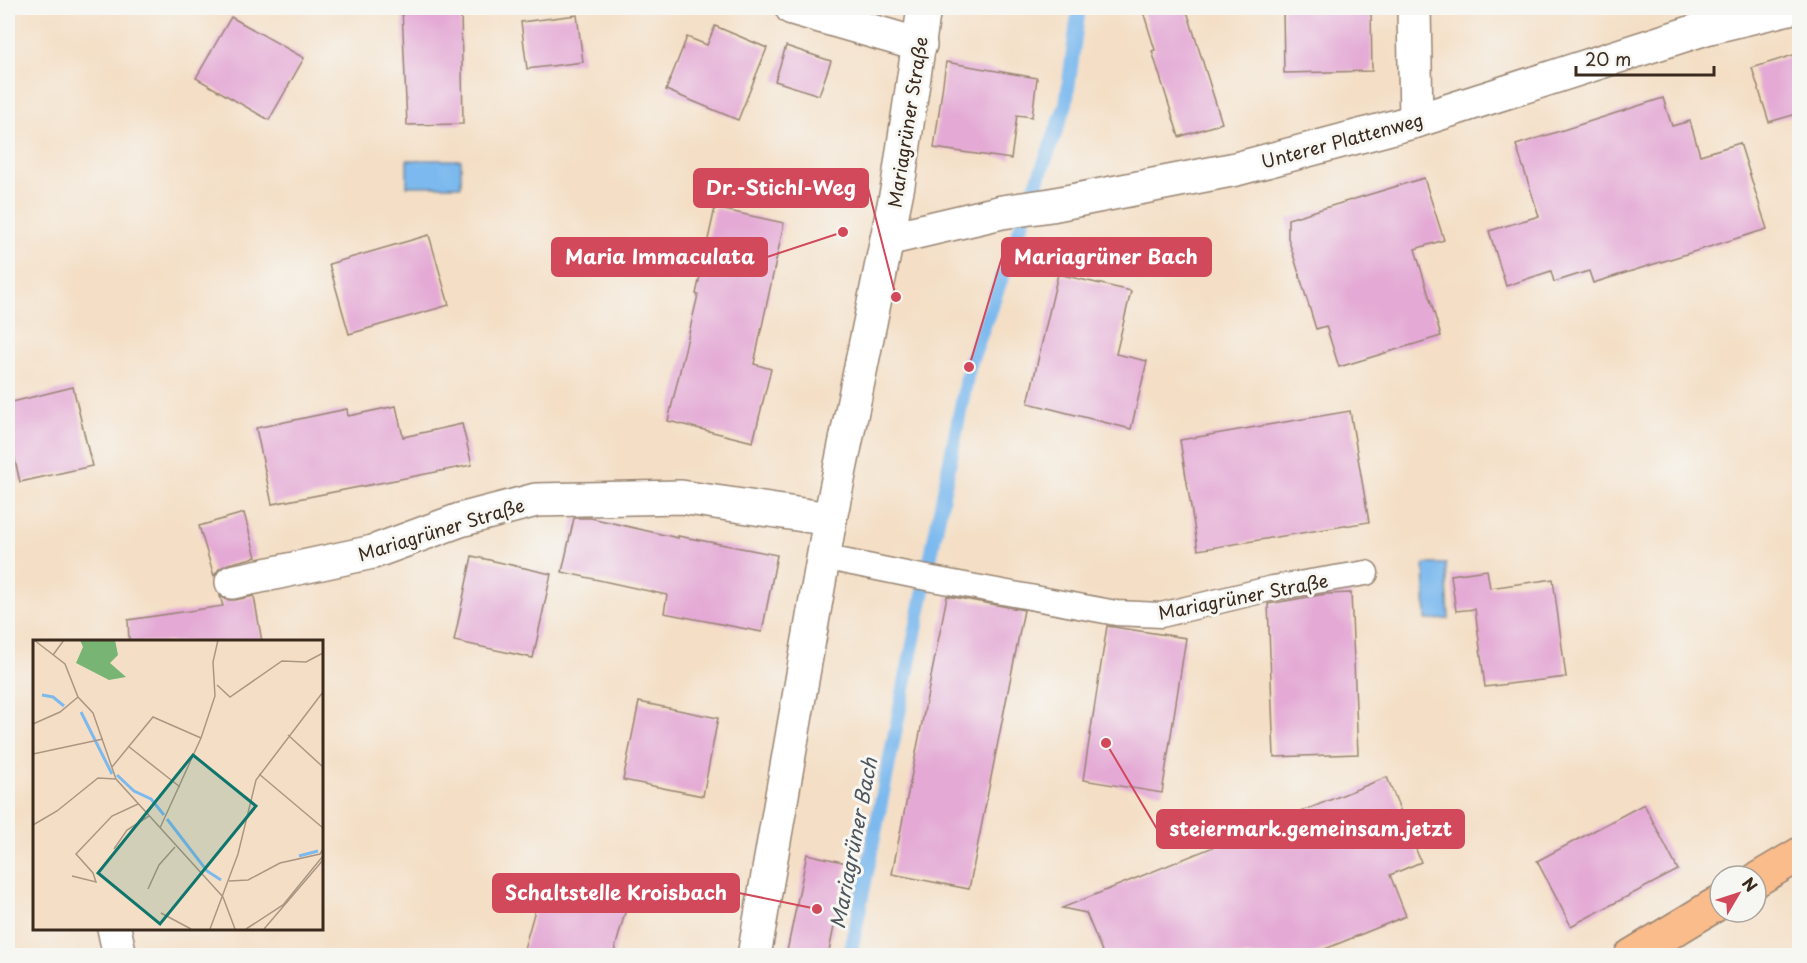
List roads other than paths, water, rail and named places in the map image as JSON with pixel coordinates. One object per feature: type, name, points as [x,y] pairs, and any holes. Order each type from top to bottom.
[{"type":"main road","points":[[1768,873],[1800,854]]},
{"type":"main road","points":[[1632,956],[1708,909]]},
{"type":"street","points":[[792,8],[920,45]]},
{"type":"street","name":"Mariagrüner Straße","points":[[754,956],[830,519],[898,185],[924,8]]},
{"type":"street","points":[[1414,8],[1416,122]]},
{"type":"street","name":"Unterer Plattenweg","points":[[887,239],[1002,212],[1051,205],[1236,169],[1416,122],[1706,28],[1789,8]]},
{"type":"street","name":"Mariagrüner Straße","points":[[232,582],[373,552],[460,520],[536,500],[681,497],[830,519]]},
{"type":"street","points":[[114,930],[120,956]]},
{"type":"lane","name":"Mariagrüner Straße","points":[[823,557],[911,576],[1116,613],[1161,615],[1273,588],[1366,573]]},
{"type":"water","points":[[407,160],[461,160],[461,186],[407,186]]},
{"type":"water","points":[[1424,564],[1446,564],[1449,619],[1426,620]]},
{"type":"waterway","name":"Mariagrüner Bach","points":[[850,956],[969,367],[1066,104],[1079,8]]},
{"type":"place","name":"Maria Immaculata","points":[[843,232]]},
{"type":"place","name":"Dr.-Stichl-Weg","points":[[896,297]]},
{"type":"place","name":"Mariagrüner Bach","points":[[969,367]]},
{"type":"place","name":"steiermark.gemeinsam.jetzt","points":[[1106,743]]},
{"type":"place","name":"Schaltstelle Kroisbach","points":[[817,909]]}]
